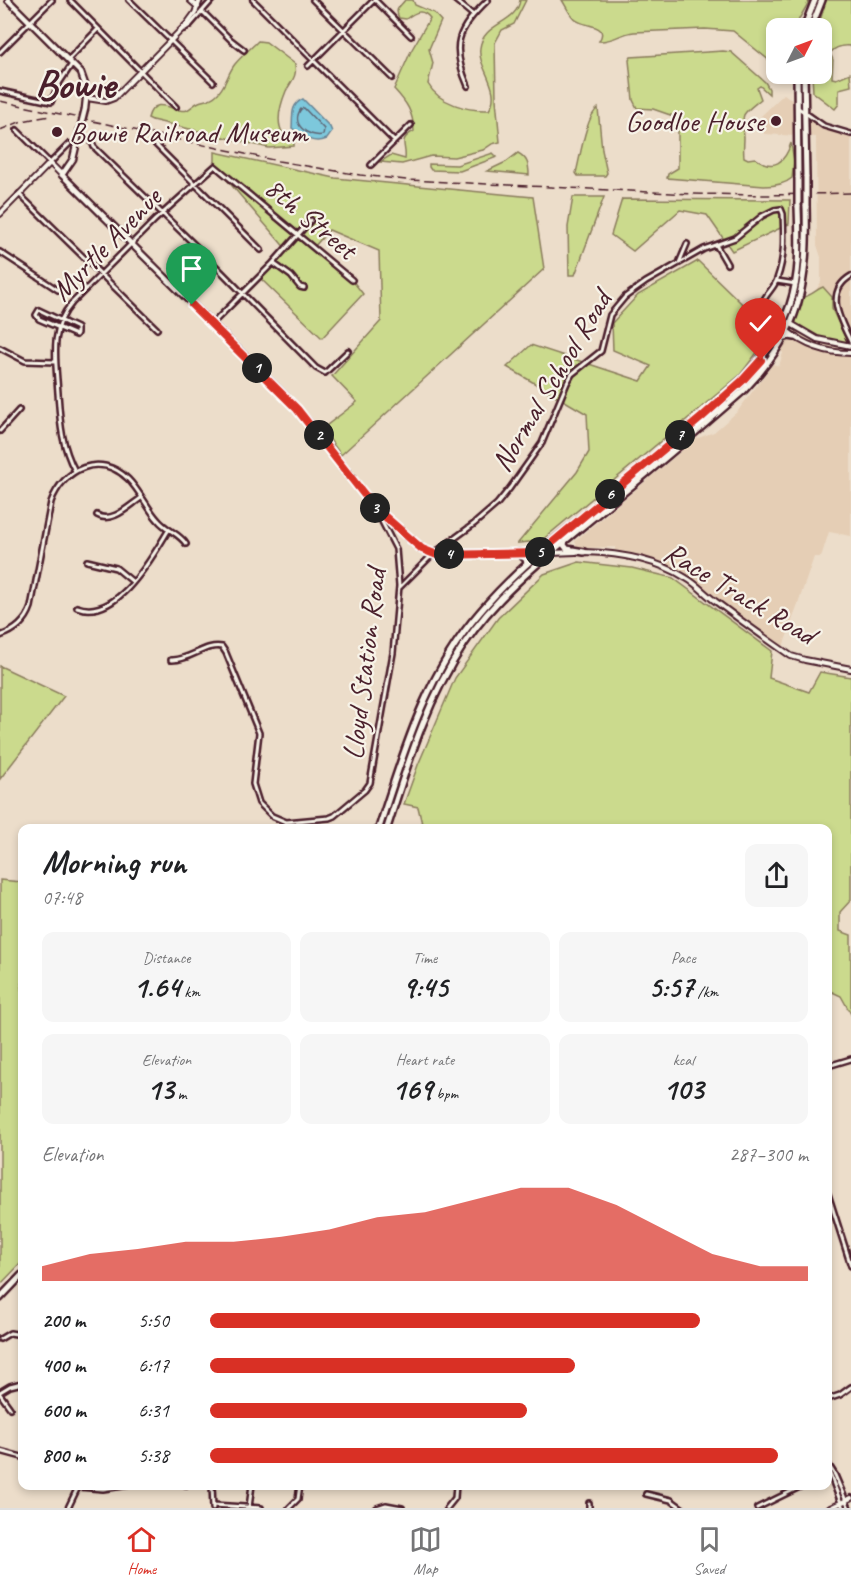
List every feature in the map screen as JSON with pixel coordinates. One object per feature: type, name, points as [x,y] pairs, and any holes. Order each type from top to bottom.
[{"type":"main road","points":[[8,0],[85,80],[87,98],[73,159],[62,175],[297,409],[374,507],[414,544],[433,554]]},
{"type":"main road","points":[[808,18],[814,0]]},
{"type":"main road","points":[[815,18],[822,0]]},
{"type":"main road","points":[[380,824],[406,742],[423,702],[441,667],[471,622],[527,564],[742,381],[761,360],[781,325],[796,284],[799,247],[796,84]]},
{"type":"main road","points":[[388,824],[414,742],[427,712],[450,667],[469,637],[493,607],[565,540],[709,422],[744,390],[768,363],[791,324],[805,274],[804,84]]},
{"type":"main road","points":[[783,338],[795,337]]},
{"type":"main road","points":[[565,540],[564,545],[567,549],[584,552]]},
{"type":"main road","points":[[519,553],[526,559],[527,564]]},
{"type":"main road","name":"Race Track Road","points":[[433,554],[551,553]]},
{"type":"main road","points":[[0,1298],[18,1279]]},
{"type":"street","points":[[0,52],[52,0]]},
{"type":"street","points":[[70,0],[176,107]]},
{"type":"street","points":[[129,0],[213,82]]},
{"type":"street","points":[[190,0],[198,7]]},
{"type":"street","points":[[87,98],[112,100],[182,29],[198,7],[200,0]]},
{"type":"street","points":[[182,29],[190,25],[212,0]]},
{"type":"street","points":[[253,0],[394,141]]},
{"type":"street","points":[[314,0],[392,78]]},
{"type":"street","points":[[308,66],[375,0],[411,36]]},
{"type":"street","points":[[455,0],[473,15]]},
{"type":"street","points":[[468,86],[458,60],[457,45],[462,29],[488,0]]},
{"type":"street","points":[[202,11],[244,50]]},
{"type":"street","points":[[0,91],[51,102],[70,62],[99,29]]},
{"type":"street","points":[[797,108],[828,128],[851,134]]},
{"type":"street","points":[[371,165],[411,125]]},
{"type":"street","points":[[17,130],[62,175]]},
{"type":"street","points":[[92,142],[94,147],[316,368],[325,373],[348,351]]},
{"type":"street","points":[[0,214],[69,144]]},
{"type":"street","points":[[156,146],[261,250]]},
{"type":"street","name":"Myrtle Avenue","points":[[75,471],[65,451],[60,431],[55,347],[61,320],[68,307],[130,244],[215,166]]},
{"type":"street","name":"8th Street","points":[[215,166],[352,280]]},
{"type":"street","points":[[19,194],[157,329]]},
{"type":"street","name":"Normal School Road","points":[[399,587],[433,554],[488,511],[517,479],[542,443],[572,374],[601,351],[607,325],[614,309],[637,287],[704,249],[735,238],[762,216],[781,209],[784,252],[777,281],[765,294],[762,308],[764,317]]},
{"type":"street","points":[[212,324],[273,263],[311,220]]},
{"type":"street","points":[[678,264],[687,244]]},
{"type":"street","points":[[716,245],[727,264]]},
{"type":"street","points":[[0,252],[58,290]]},
{"type":"street","points":[[273,263],[284,269],[300,287],[304,288]]},
{"type":"street","points":[[851,276],[841,284],[836,296],[837,312],[851,344]]},
{"type":"street","points":[[777,281],[796,284]]},
{"type":"street","points":[[39,310],[61,320],[77,328],[76,335],[39,319],[36,314],[39,310]]},
{"type":"street","points":[[781,325],[791,324],[817,339],[851,344]]},
{"type":"street","points":[[781,325],[795,337],[820,349],[851,353]]},
{"type":"street","points":[[0,348],[25,361],[55,362]]},
{"type":"street","points":[[0,431],[19,410]]},
{"type":"street","points":[[0,636],[11,631],[26,618],[31,607],[51,502],[61,483],[75,471],[93,465],[112,468],[130,480],[156,518],[168,531],[184,540],[186,544]]},
{"type":"street","points":[[97,515],[103,518],[112,517],[141,498]]},
{"type":"street","name":"Lloyd Station Road","points":[[171,660],[184,660],[213,647],[219,646],[224,650],[259,733],[252,784],[262,807],[272,816],[286,822],[334,816],[370,783],[393,653],[399,587],[396,549],[374,507]]},
{"type":"street","points":[[77,607],[92,609],[109,603],[133,582],[147,565],[168,531]]},
{"type":"street","name":"Race Track Road","points":[[551,553],[609,553],[639,558],[674,572],[697,585],[717,603],[791,656],[851,669]]},
{"type":"street","points":[[87,561],[116,568],[133,582]]},
{"type":"street","points":[[832,1065],[851,1059]]},
{"type":"street","points":[[832,1207],[851,1266]]},
{"type":"street","points":[[0,1339],[10,1333],[18,1334]]},
{"type":"street","points":[[10,1408],[0,1393],[18,1384]]},
{"type":"street","points":[[832,1398],[851,1387]]},
{"type":"street","points":[[0,1451],[18,1456]]},
{"type":"street","points":[[832,1477],[849,1499],[849,1508]]},
{"type":"street","points":[[832,1479],[842,1505]]},
{"type":"street","points":[[68,1508],[77,1490]]},
{"type":"street","points":[[212,1490],[213,1506],[261,1508]]},
{"type":"street","points":[[249,1507],[251,1490]]},
{"type":"street","points":[[290,1508],[298,1499],[299,1490]]},
{"type":"street","points":[[447,1508],[455,1498],[456,1490]]},
{"type":"street","points":[[757,1508],[794,1490]]},
{"type":"street","points":[[646,1494],[671,1500],[682,1508]]},
{"type":"street","points":[[830,1508],[842,1505],[849,1499]]},
{"type":"street","points":[[377,1508],[386,1505],[402,1508]]},
{"type":"shaded area","points":[[784,94],[820,121],[836,129],[851,132],[851,536],[829,532],[821,557],[814,557],[783,647],[720,604],[693,579],[679,570],[632,553],[615,550],[615,547],[577,548],[575,541],[696,439],[714,432],[737,412],[773,364],[779,366],[783,353],[781,351],[821,282],[821,257],[817,245],[816,137],[764,134],[761,116]]},
{"type":"green space","points":[[405,0],[413,0],[415,5],[434,13],[441,21],[429,49],[433,63],[428,84],[433,91],[439,97],[455,105],[489,110],[493,102],[493,94],[480,56],[482,39],[513,14],[520,0],[526,0],[514,24],[502,30],[495,43],[496,99],[500,142],[483,150],[454,157],[431,156],[402,164],[380,162],[391,155],[405,159],[404,140],[414,131],[408,108],[394,89],[411,51],[430,18],[421,12],[406,19],[399,18],[397,10]]},
{"type":"green space","points":[[562,0],[810,0],[800,18],[766,18],[766,58],[733,31],[705,29],[634,32],[599,41],[602,36],[599,29],[576,20]]},
{"type":"green space","points":[[826,0],[851,0],[851,46],[839,47],[832,51],[832,18],[821,18]]},
{"type":"green space","points":[[258,41],[266,42],[295,64],[294,76],[283,98],[279,120],[282,133],[294,142],[294,146],[269,148],[148,118],[151,110],[156,106],[161,105],[183,111],[214,97],[222,88],[235,64]]},
{"type":"green space","points":[[731,52],[765,82],[769,89],[769,94],[760,86],[757,88],[761,99],[744,115],[744,157],[755,158],[768,164],[778,163],[786,155],[791,143],[794,161],[792,178],[786,182],[764,186],[667,178],[668,174],[678,168],[678,120],[676,117],[653,109],[637,108],[633,100],[629,60],[631,57]]},
{"type":"green space","points":[[850,73],[851,86],[839,89],[839,104],[835,109],[813,92],[813,84],[832,84],[832,78],[836,79]]},
{"type":"green space","points":[[598,108],[607,173],[605,176],[578,176],[576,173],[587,128]]},
{"type":"green space","points":[[215,152],[335,178],[533,197],[544,269],[341,455],[322,429],[357,402],[332,376],[381,321],[379,251],[329,230],[314,247],[352,280],[363,294],[322,338],[261,279],[287,250],[215,166]]},
{"type":"green space","points":[[493,153],[497,157],[460,171],[431,170],[429,167],[429,164],[457,165]]},
{"type":"green space","points":[[518,153],[527,162],[529,175],[487,171],[506,162]]},
{"type":"green space","points":[[573,197],[604,197],[575,275],[569,275],[568,227]]},
{"type":"green space","points":[[622,199],[790,200],[789,224],[732,251],[707,215],[680,210],[633,251],[611,235]]},
{"type":"green space","points":[[698,261],[769,330],[762,346],[740,375],[541,541],[518,543],[577,472],[589,452],[587,414],[507,367],[531,345],[641,381],[651,366],[613,350],[612,323],[638,295]]},
{"type":"green space","points":[[823,287],[832,297],[832,309],[847,341],[845,344],[816,336],[795,324],[803,297]]},
{"type":"green space","points":[[579,562],[632,568],[673,578],[772,651],[769,678],[809,692],[820,672],[851,677],[851,900],[840,912],[840,931],[851,935],[851,1014],[841,996],[832,992],[832,824],[422,824],[418,807],[404,804],[455,678],[498,618],[544,574]]},
{"type":"green space","points":[[0,666],[64,696],[0,779]]},
{"type":"green space","points":[[0,880],[18,882],[18,1266],[0,1285]]},
{"type":"water","points":[[303,99],[330,127],[332,132],[327,139],[312,140],[292,128],[294,108]]},
{"type":"railway","points":[[0,101],[278,161],[360,175],[407,180],[692,194],[851,193]]},
{"type":"railway","points":[[0,130],[22,121],[50,116]]},
{"type":"place","name":"Goodloe House","points":[[776,121]]},
{"type":"place","name":"Bowie Railroad Museum","points":[[57,132]]},
{"type":"district","name":"Bowie","points":[[75,83]]},
{"type":"route","points":[[192,305],[297,409],[374,507],[414,544],[437,555],[540,553],[702,417],[742,381],[761,360]]}]
